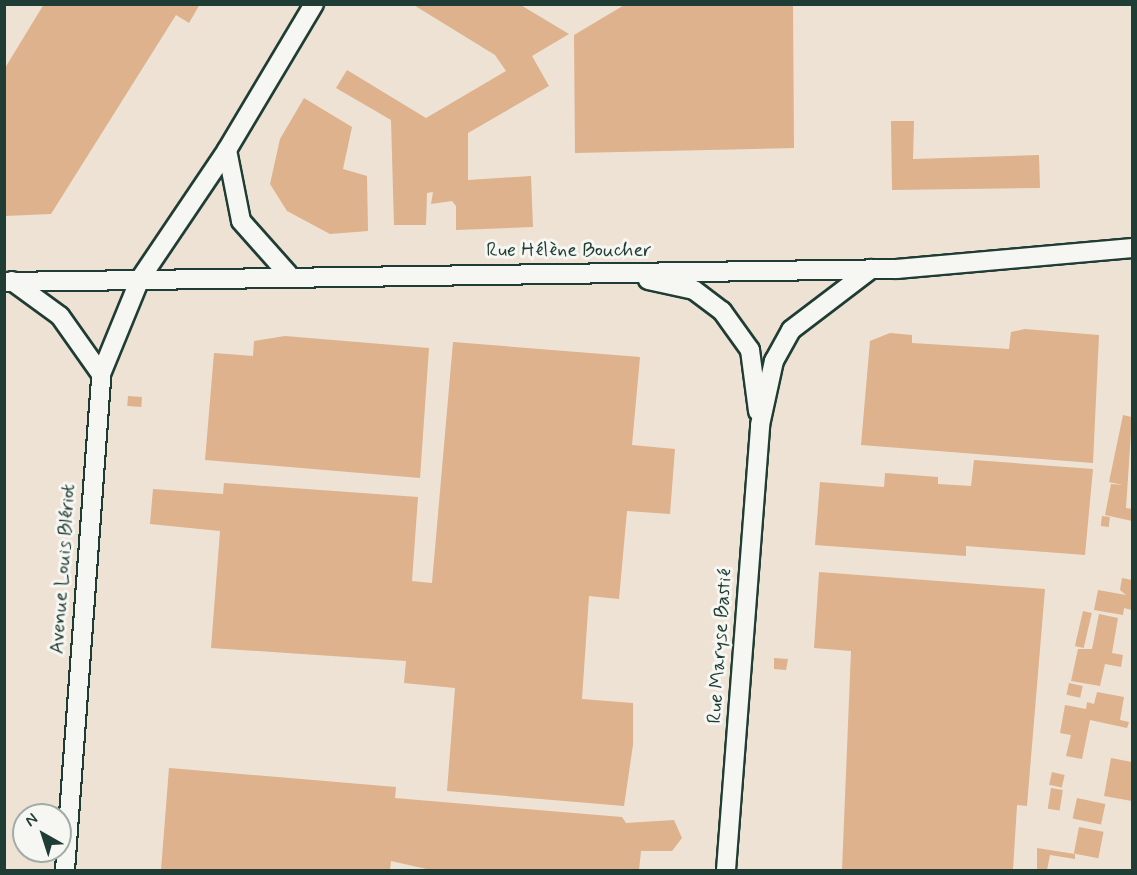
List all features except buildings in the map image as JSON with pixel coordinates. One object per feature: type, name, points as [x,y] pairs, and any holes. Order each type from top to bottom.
[{"type":"street","name":"Avenue Louis Blériot","points":[[65,870],[101,374],[140,279],[227,150],[314,4]]},
{"type":"street","points":[[227,150],[241,221],[288,274]]},
{"type":"street","name":"Rue Hélène Boucher","points":[[8,281],[288,274],[621,274],[871,269],[1132,248]]},
{"type":"street","name":"Rue Maryse Bastié","points":[[726,870],[760,425],[774,361],[791,330],[871,269]]},
{"type":"street","name":"Rue Maryse Bastié","points":[[621,274],[694,290],[722,311],[750,350],[760,425]]},
{"type":"street","points":[[8,281],[60,316],[101,374]]},
{"type":"shaded area","points":[[5,5],[1132,5],[1132,870],[5,870]]}]
